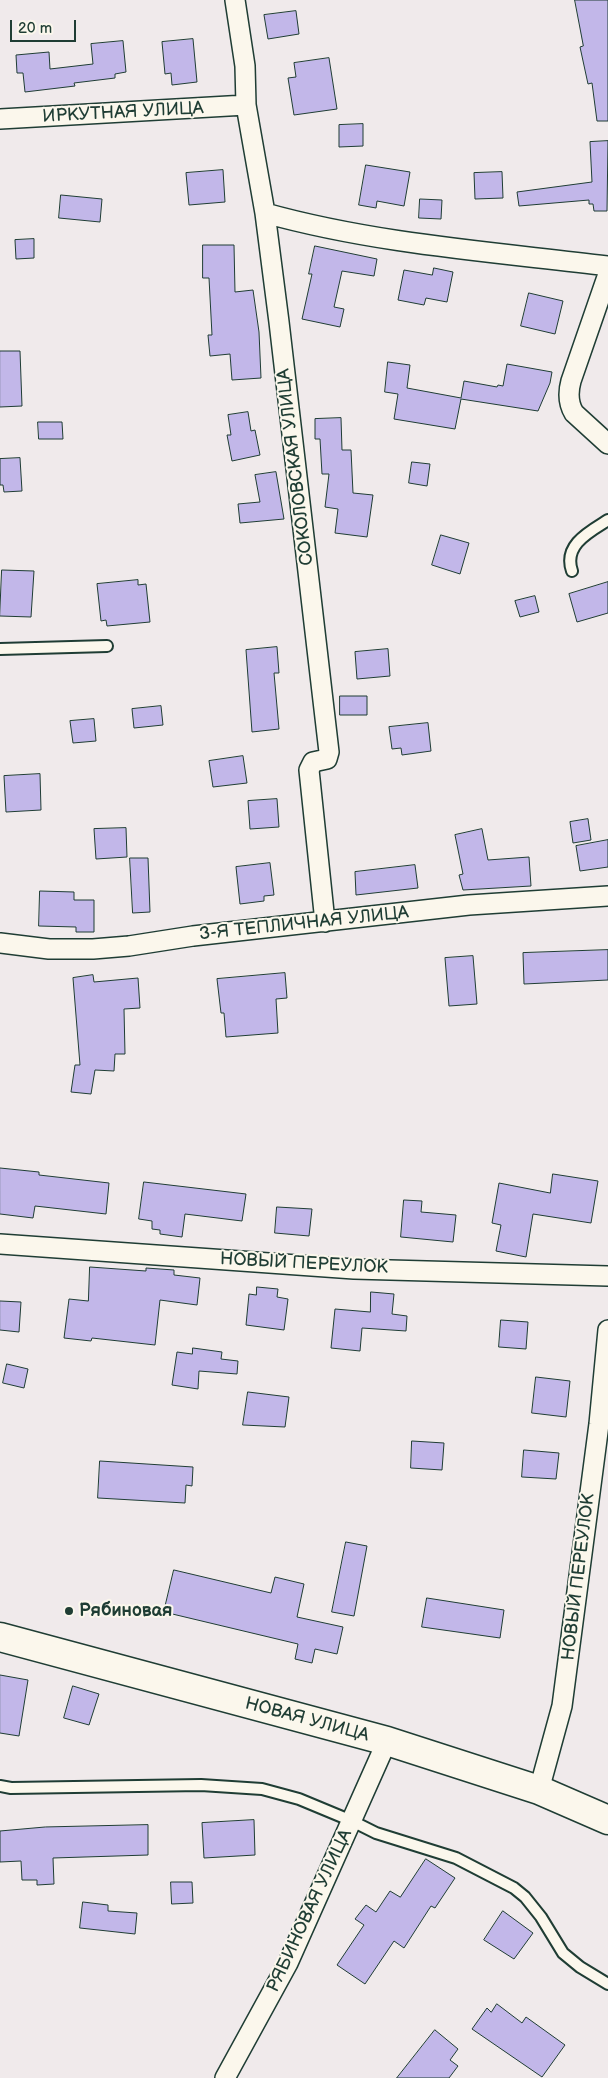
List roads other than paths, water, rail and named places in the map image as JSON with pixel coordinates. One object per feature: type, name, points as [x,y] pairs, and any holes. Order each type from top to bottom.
[{"type":"main road","name":"НОВАЯ УЛИЦА","points":[[0,1637],[387,1741],[539,1790],[608,1820]]},
{"type":"street","name":"СОКОЛОВСКАЯ УЛИЦА","points":[[235,0],[245,66],[246,105],[265,212],[329,752],[327,759],[313,762],[309,770],[325,922]]},
{"type":"street","name":"ИРКУТНАЯ УЛИЦА","points":[[0,119],[246,105]]},
{"type":"street","points":[[265,212],[299,222],[400,240],[608,266]]},
{"type":"street","points":[[607,443],[570,408],[569,395],[574,373],[608,274]]},
{"type":"street","name":"3-Я ТЕПЛИЧНАЯ УЛИЦА","points":[[0,944],[49,949],[93,949],[469,905],[608,896]]},
{"type":"street","name":"НОВЫЙ ПЕРЕУЛОК","points":[[0,1244],[354,1269],[608,1276]]},
{"type":"street","name":"НОВЫЙ ПЕРЕУЛОК","points":[[539,1790],[562,1706],[599,1424],[608,1330]]},
{"type":"street","name":"РЯБИНОВАЯ УЛИЦА","points":[[225,2078],[288,1963],[387,1741]]},
{"type":"lane","points":[[572,571],[569,561],[574,547],[608,520]]},
{"type":"lane","points":[[0,649],[107,646]]},
{"type":"lane","points":[[0,1786],[11,1788],[201,1785],[262,1789],[299,1799],[376,1833],[456,1858],[514,1888],[532,1906],[563,1953],[580,1967],[608,1984]]},
{"type":"lane","points":[[0,1792],[11,1788]]},
{"type":"place","name":"Рябиновая","points":[[69,1611]]}]
